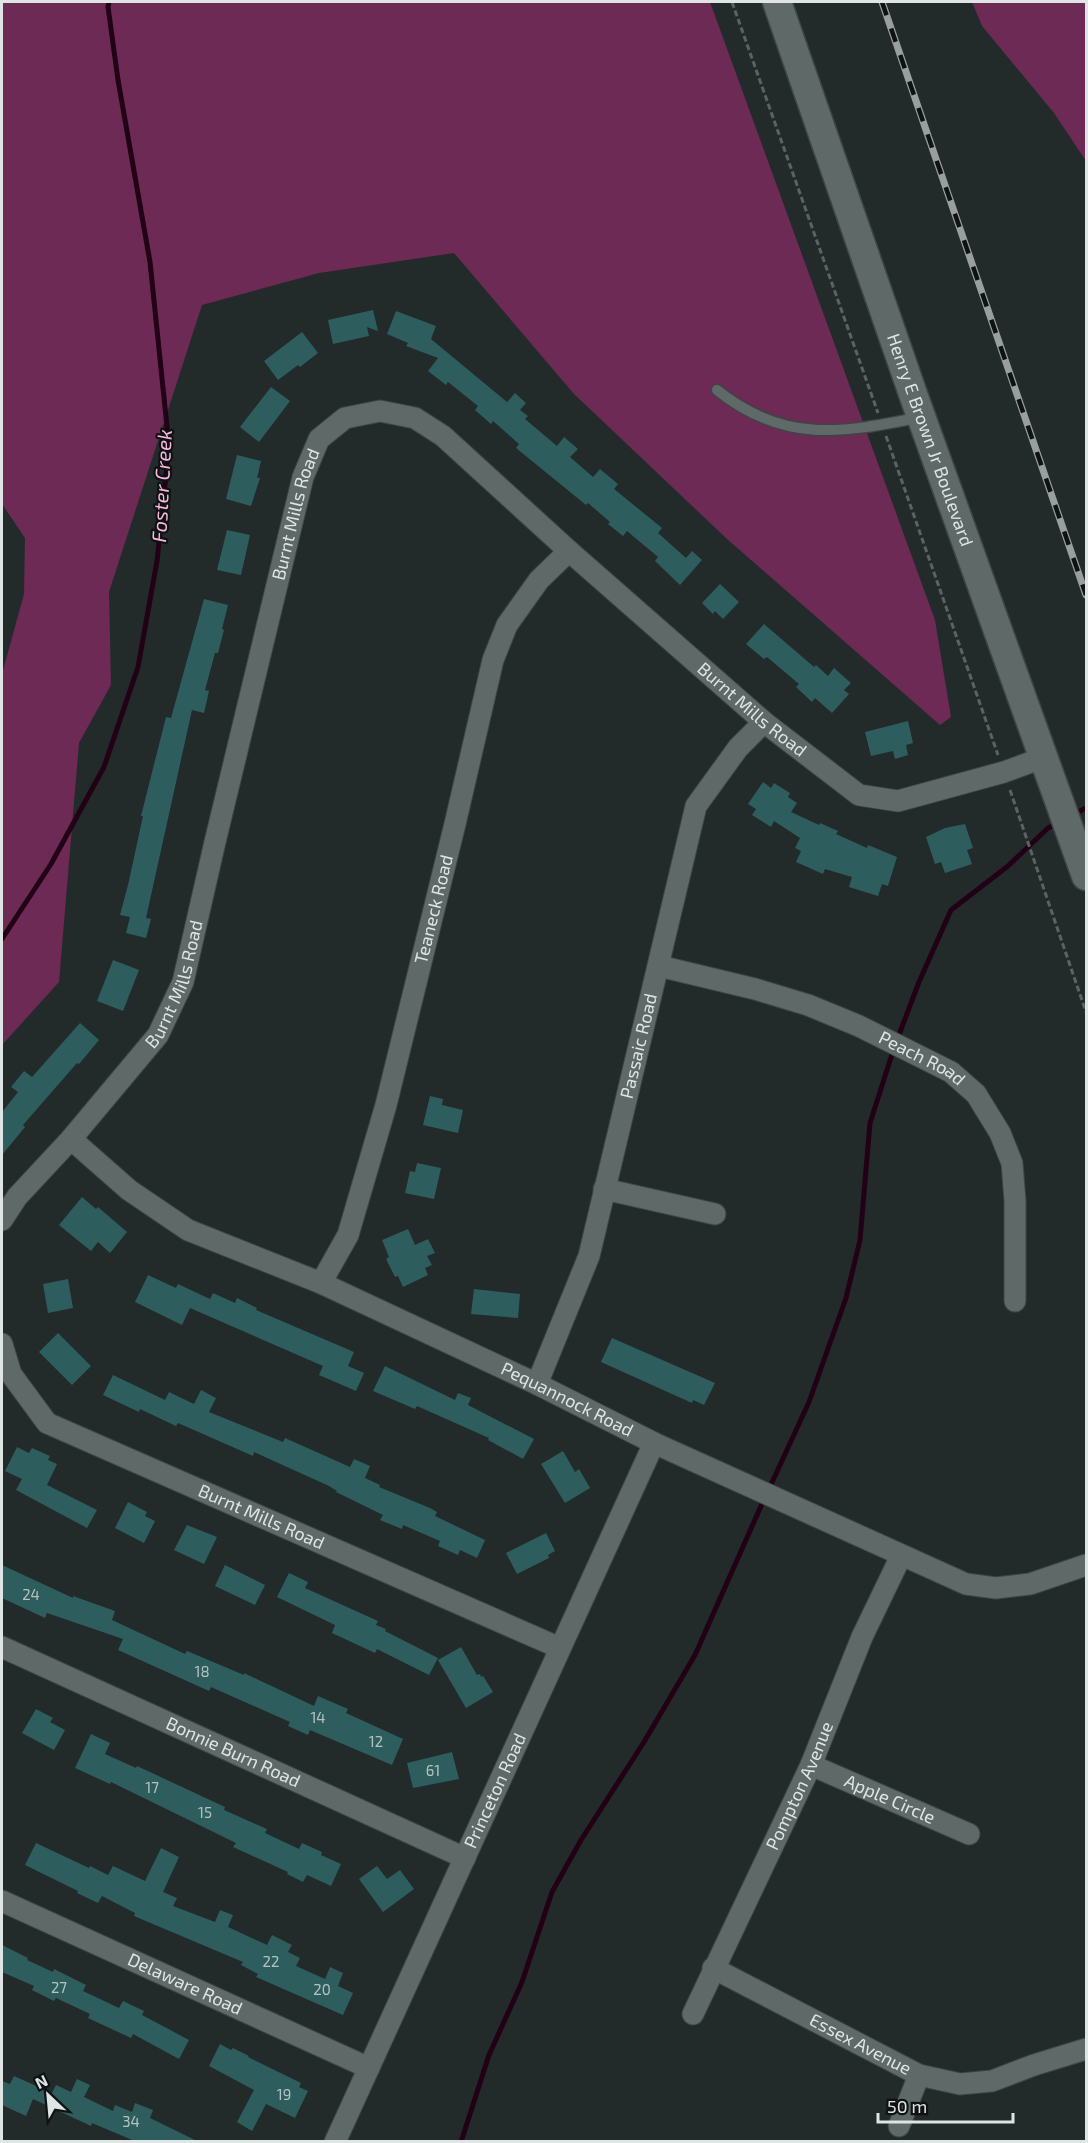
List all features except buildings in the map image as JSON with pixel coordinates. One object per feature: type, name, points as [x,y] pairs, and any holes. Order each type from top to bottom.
[{"type":"main road","name":"Henry E Brown Jr Boulevard","points":[[777,2],[1086,876]]},
{"type":"street","name":"Burnt Mills Road","points":[[2,1220],[17,1197],[71,1139],[158,1035],[183,981],[303,477],[319,439],[345,418],[380,411],[415,418],[443,436],[568,551],[764,722],[859,795],[898,801],[1004,772],[1045,757]]},
{"type":"street","name":"Teaneck Road","points":[[321,1283],[348,1234],[386,1105],[493,660],[507,625],[539,580],[568,551]]},
{"type":"street","name":"Passaic Road","points":[[537,1384],[589,1256],[696,806],[738,748],[764,722]]},
{"type":"street","name":"Peach Road","points":[[659,966],[755,988],[808,1005],[860,1026],[951,1072],[976,1094],[1000,1133],[1012,1163],[1016,1201],[1015,1301]]},
{"type":"street","name":"Pequannock Road","points":[[71,1139],[129,1190],[189,1230],[321,1283],[537,1384],[654,1443],[966,1584],[996,1588],[1030,1584],[1086,1565]]},
{"type":"street","points":[[604,1189],[715,1214]]},
{"type":"street","name":"Burnt Mills Road","points":[[2,1344],[10,1374],[46,1423],[560,1648]]},
{"type":"street","name":"Princeton Road","points":[[335,2142],[654,1443]]},
{"type":"street","name":"Pompton Avenue","points":[[693,2014],[811,1765],[862,1637],[901,1556]]},
{"type":"street","name":"Bonnie Burn Road","points":[[2,1647],[465,1858]]},
{"type":"street","name":"Apple Circle","points":[[811,1765],[969,1834]]},
{"type":"street","name":"Delaware Road","points":[[2,1901],[369,2068]]},
{"type":"street","name":"Essex Avenue","points":[[713,1968],[919,2075],[960,2084],[992,2081],[1086,2049]]},
{"type":"street","points":[[899,2126],[919,2075]]},
{"type":"lane","points":[[717,390],[737,407],[780,425],[811,431],[847,430],[922,417]]},
{"type":"path","points":[[732,2],[1004,772],[1086,1012]]},
{"type":"shaded area","points":[[2,2],[710,2],[935,620],[951,717],[940,725],[727,539],[574,394],[454,253],[319,273],[202,305],[109,592],[111,685],[79,743],[59,982],[2,1045],[2,674],[24,594],[25,538],[2,504]]},
{"type":"shaded area","points":[[972,2],[1086,2],[1086,161],[1054,113],[982,26]]},
{"type":"waterway","name":"Foster Creek","points":[[2,939],[51,864],[104,767],[138,667],[157,561],[169,446],[150,262],[118,80],[109,2]]},
{"type":"waterway","points":[[1074,814],[1086,808]]},
{"type":"waterway","points":[[897,1040],[919,982],[951,910],[1008,866],[1048,828],[1058,823]]},
{"type":"waterway","points":[[769,1489],[809,1402],[846,1298],[860,1240],[870,1123],[894,1048]]},
{"type":"waterway","points":[[461,2142],[489,2055],[522,1982],[552,1892],[581,1840],[644,1742],[695,1655],[765,1497]]},
{"type":"railway","points":[[882,2],[1086,595]]}]
